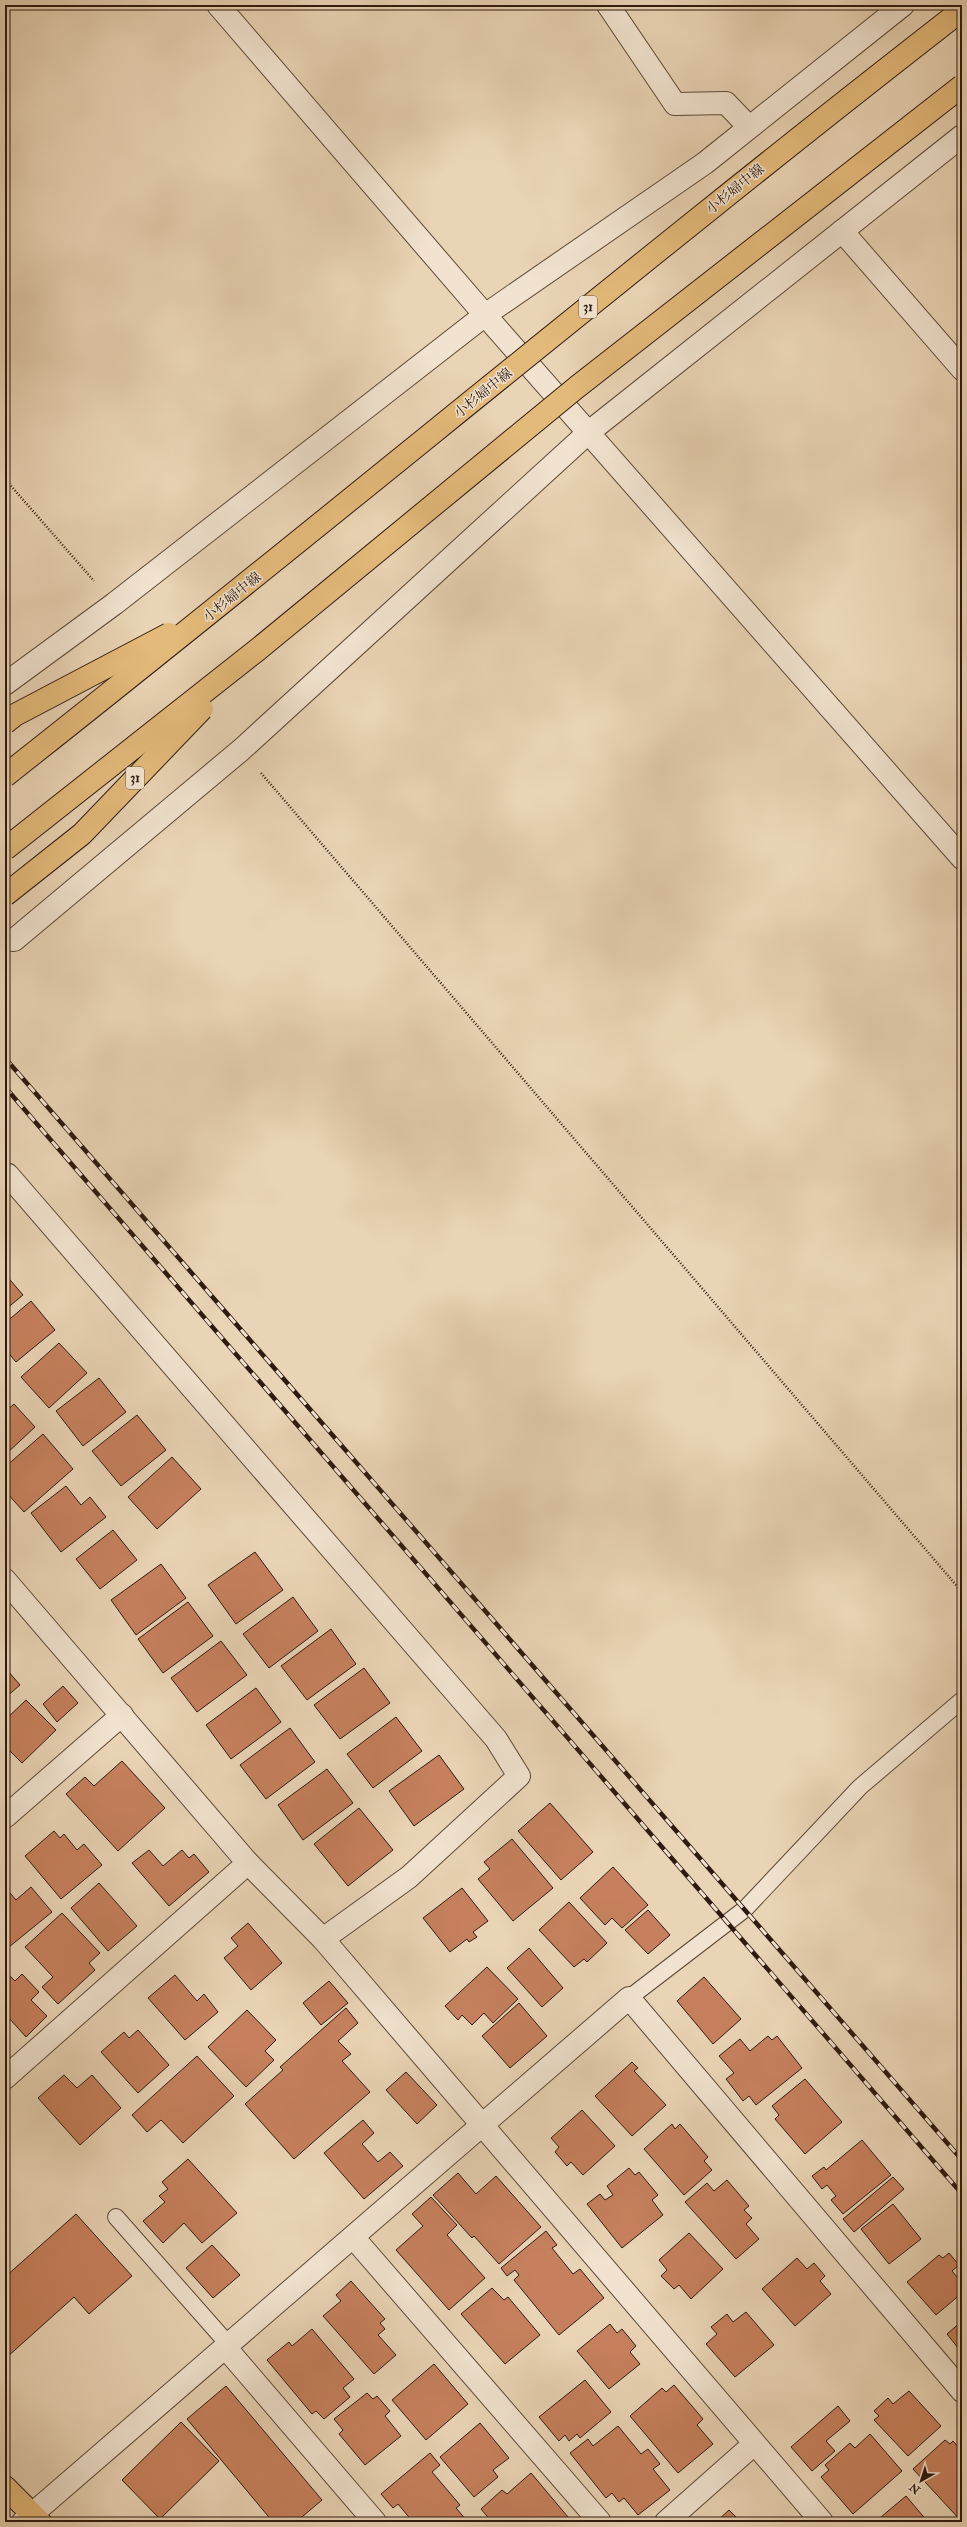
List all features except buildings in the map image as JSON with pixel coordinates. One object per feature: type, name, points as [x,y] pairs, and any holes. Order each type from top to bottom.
[{"type":"main road","name":"小杉婦中線","points":[[5,776],[218,608],[801,135],[962,10]]},
{"type":"main road","name":"31","points":[[5,849],[256,651],[577,387],[962,86]]},
{"type":"main road","name":"31","points":[[5,723],[15,715],[218,608]]},
{"type":"main road","name":"31","points":[[5,895],[82,834],[256,651]]},
{"type":"main road","points":[[5,2487],[32,2519]]},
{"type":"street","points":[[218,5],[485,315],[962,858]]},
{"type":"street","points":[[608,5],[674,104],[726,103],[749,128]]},
{"type":"street","points":[[5,684],[114,604],[485,315],[705,163],[903,5]]},
{"type":"street","points":[[5,939],[14,940],[241,750],[589,432],[962,136]]},
{"type":"street","points":[[842,231],[962,369]]},
{"type":"street","points":[[5,1176],[8,1175],[496,1740],[519,1776],[409,1877],[323,1939]]},
{"type":"street","points":[[5,1580],[248,1863],[323,1939],[822,2522]]},
{"type":"street","points":[[5,1817],[122,1715]]},
{"type":"street","points":[[5,2078],[248,1863]]},
{"type":"street","points":[[32,2519],[227,2345],[629,1998],[962,2391]]},
{"type":"street","points":[[353,2237],[600,2522]]},
{"type":"street","points":[[227,2345],[375,2522]]},
{"type":"street","points":[[666,2522],[754,2444]]},
{"type":"lane","points":[[629,1998],[745,1909],[860,1787],[962,1700]]},
{"type":"lane","points":[[116,2217],[227,2345]]},
{"type":"path","points":[[5,479],[114,604]]},
{"type":"path","points":[[241,750],[962,1592]]},
{"type":"railway","points":[[5,1058],[962,2160]]},
{"type":"railway","points":[[5,1087],[962,2194]]}]
